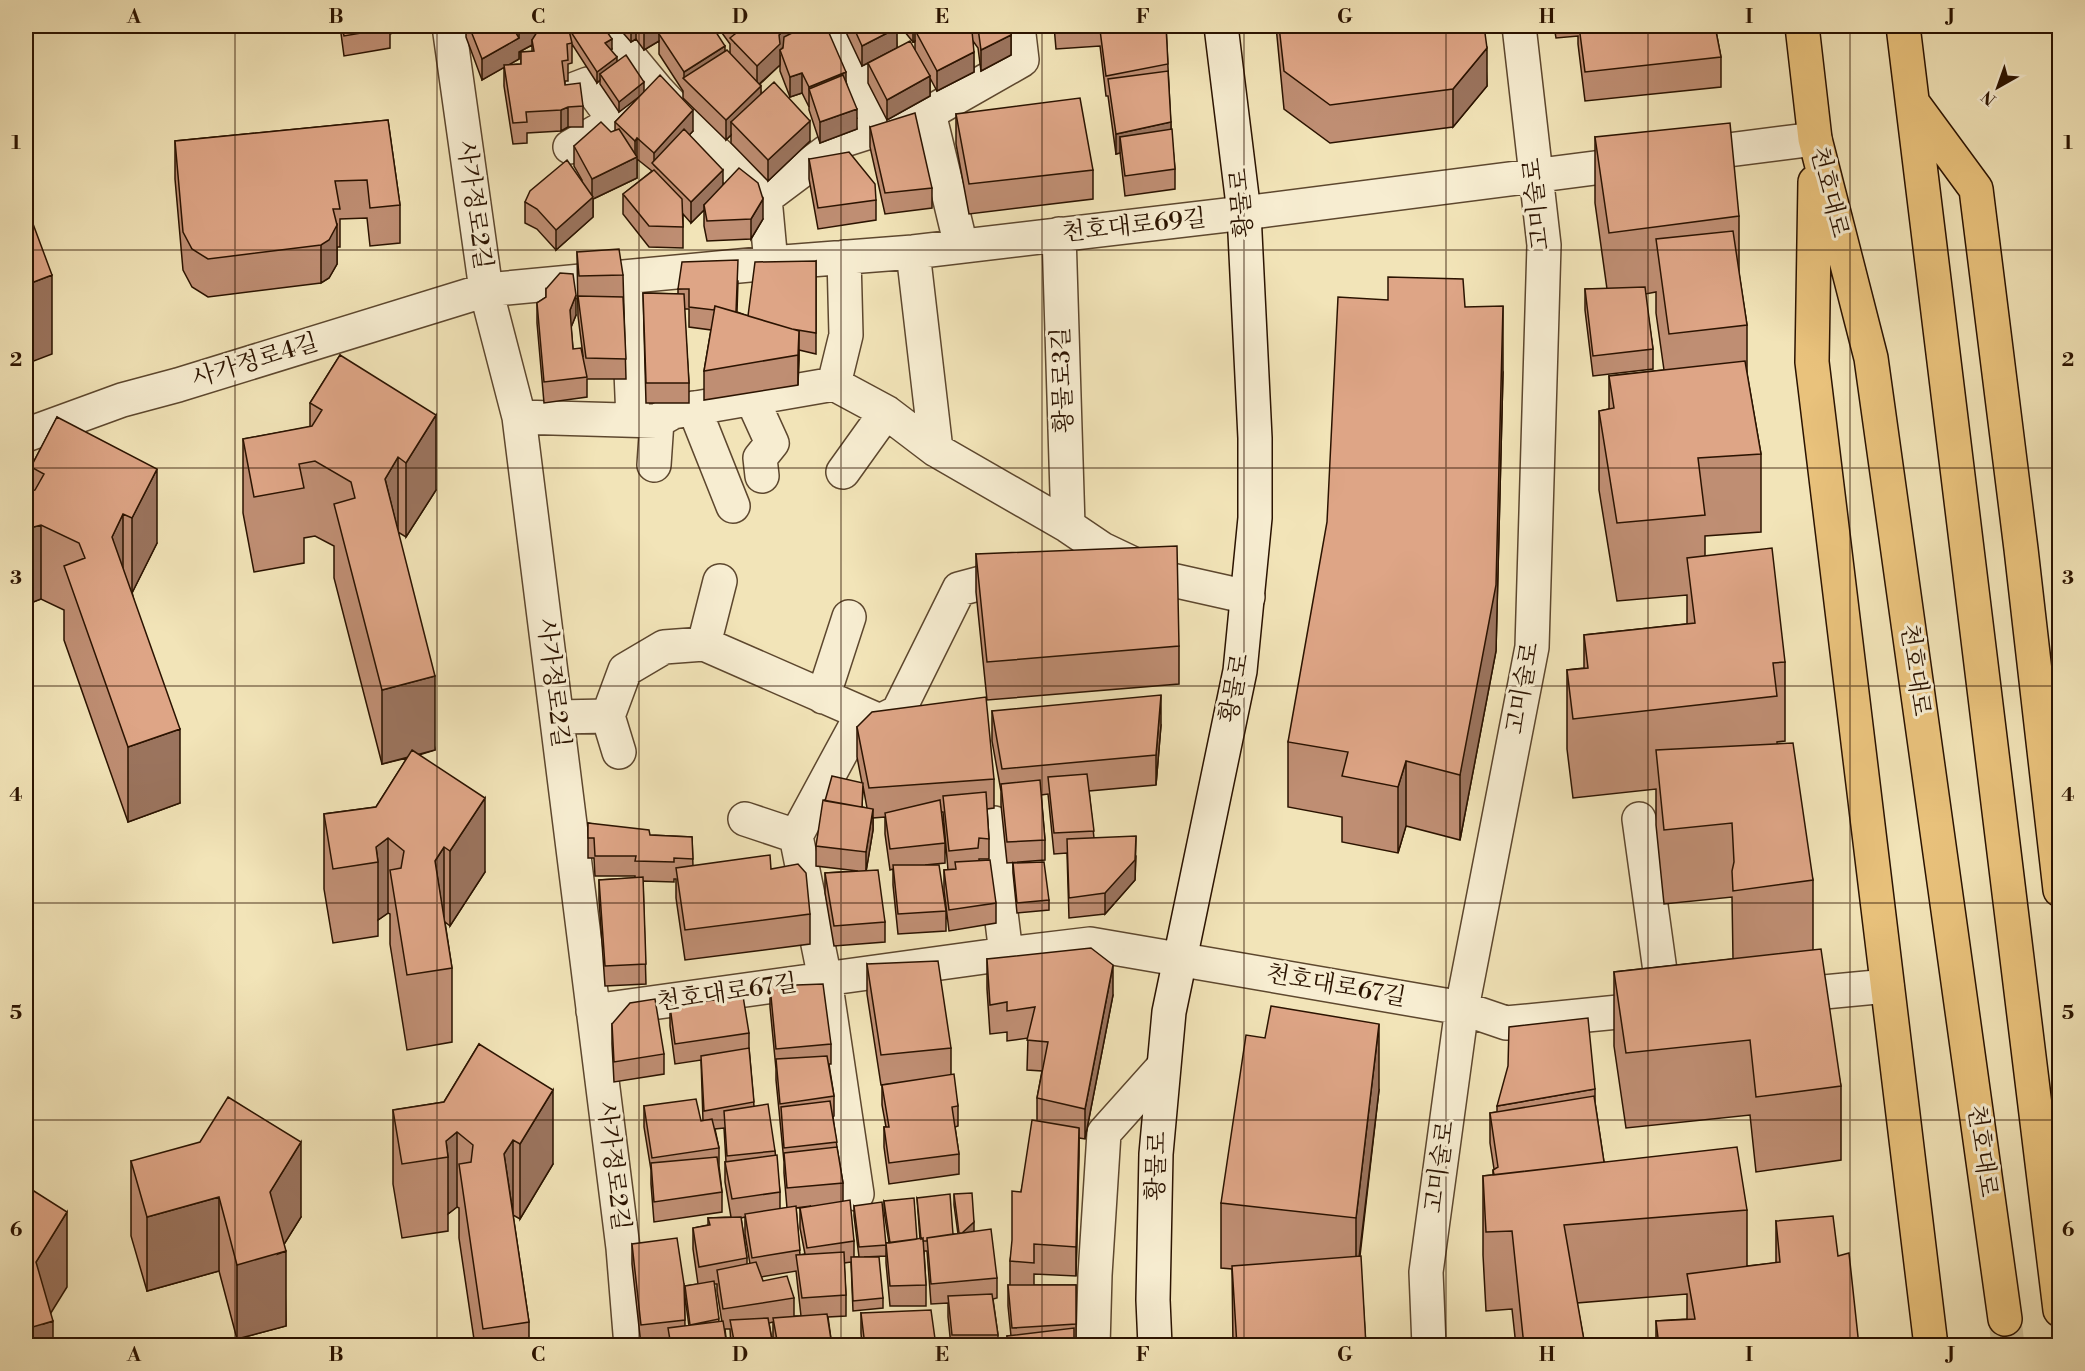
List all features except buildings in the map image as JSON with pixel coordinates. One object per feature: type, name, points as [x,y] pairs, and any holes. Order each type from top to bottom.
[{"type":"main road","name":"천호대로","points":[[1802,26],[1815,139],[1871,358],[2005,1319]]},
{"type":"main road","points":[[1903,26],[2060,1310]]},
{"type":"main road","points":[[1913,103],[1976,189],[2060,890]]},
{"type":"main road","points":[[1815,139],[1812,362],[1932,1346]]},
{"type":"street","name":"사가정로2길","points":[[449,26],[486,290],[519,417],[623,1248],[631,1346]]},
{"type":"street","points":[[604,26],[657,90],[714,151],[765,198],[771,263]]},
{"type":"street","points":[[835,26],[881,130]]},
{"type":"street","points":[[765,198],[841,141],[929,113],[1022,60],[1018,26]]},
{"type":"street","name":"황물로","points":[[1155,1346],[1153,1300],[1156,1154],[1169,1012],[1240,671],[1255,518],[1255,438],[1244,213],[1221,26]]},
{"type":"street","name":"고미술로","points":[[1429,1346],[1426,1272],[1462,1008],[1532,647],[1544,245],[1534,176],[1519,26]]},
{"type":"street","points":[[859,80],[887,64]]},
{"type":"street","points":[[567,92],[588,84],[615,121]]},
{"type":"street","points":[[570,147],[615,121],[657,90]]},
{"type":"street","points":[[929,113],[961,246]]},
{"type":"street","name":"천호대로69길","points":[[486,290],[913,252],[1244,213],[1815,139]]},
{"type":"street","name":"황물로3길","points":[[1059,234],[1068,526]]},
{"type":"street","points":[[913,252],[936,450]]},
{"type":"street","points":[[834,384],[846,336],[844,257]]},
{"type":"street","points":[[627,277],[645,420],[654,465]]},
{"type":"street","name":"사가정로4길","points":[[26,435],[122,400],[178,385],[486,290]]},
{"type":"street","points":[[519,417],[645,420],[694,408],[834,384],[886,412],[936,450],[1068,526],[1102,549],[1163,578],[1248,597]]},
{"type":"street","points":[[752,399],[772,443],[760,458],[762,476]]},
{"type":"street","points":[[694,408],[733,506]]},
{"type":"street","points":[[843,472],[886,412]]},
{"type":"street","points":[[619,752],[608,716],[625,670],[664,647],[704,644],[880,721],[898,712],[959,589],[1102,549]]},
{"type":"street","points":[[704,644],[720,580]]},
{"type":"street","points":[[824,697],[849,617]]},
{"type":"street","points":[[745,819],[796,836],[862,714]]},
{"type":"street","points":[[557,717],[608,716]]},
{"type":"street","points":[[1640,819],[1665,1007]]},
{"type":"street","points":[[994,823],[996,872],[1006,954]]},
{"type":"street","name":"천호대로67길","points":[[796,836],[825,979]]},
{"type":"street","points":[[962,874],[996,872]]},
{"type":"street","name":"천호대로67길","points":[[593,1011],[1090,944],[1462,1008],[1506,1023],[1700,1004]]},
{"type":"street","points":[[825,979],[856,1194]]},
{"type":"street","points":[[1757,998],[1887,986]]},
{"type":"street","points":[[1093,1346],[1104,1133],[1163,1067]]},
{"type":"tunnel","points":[[2005,1319],[2008,1346]]}]
